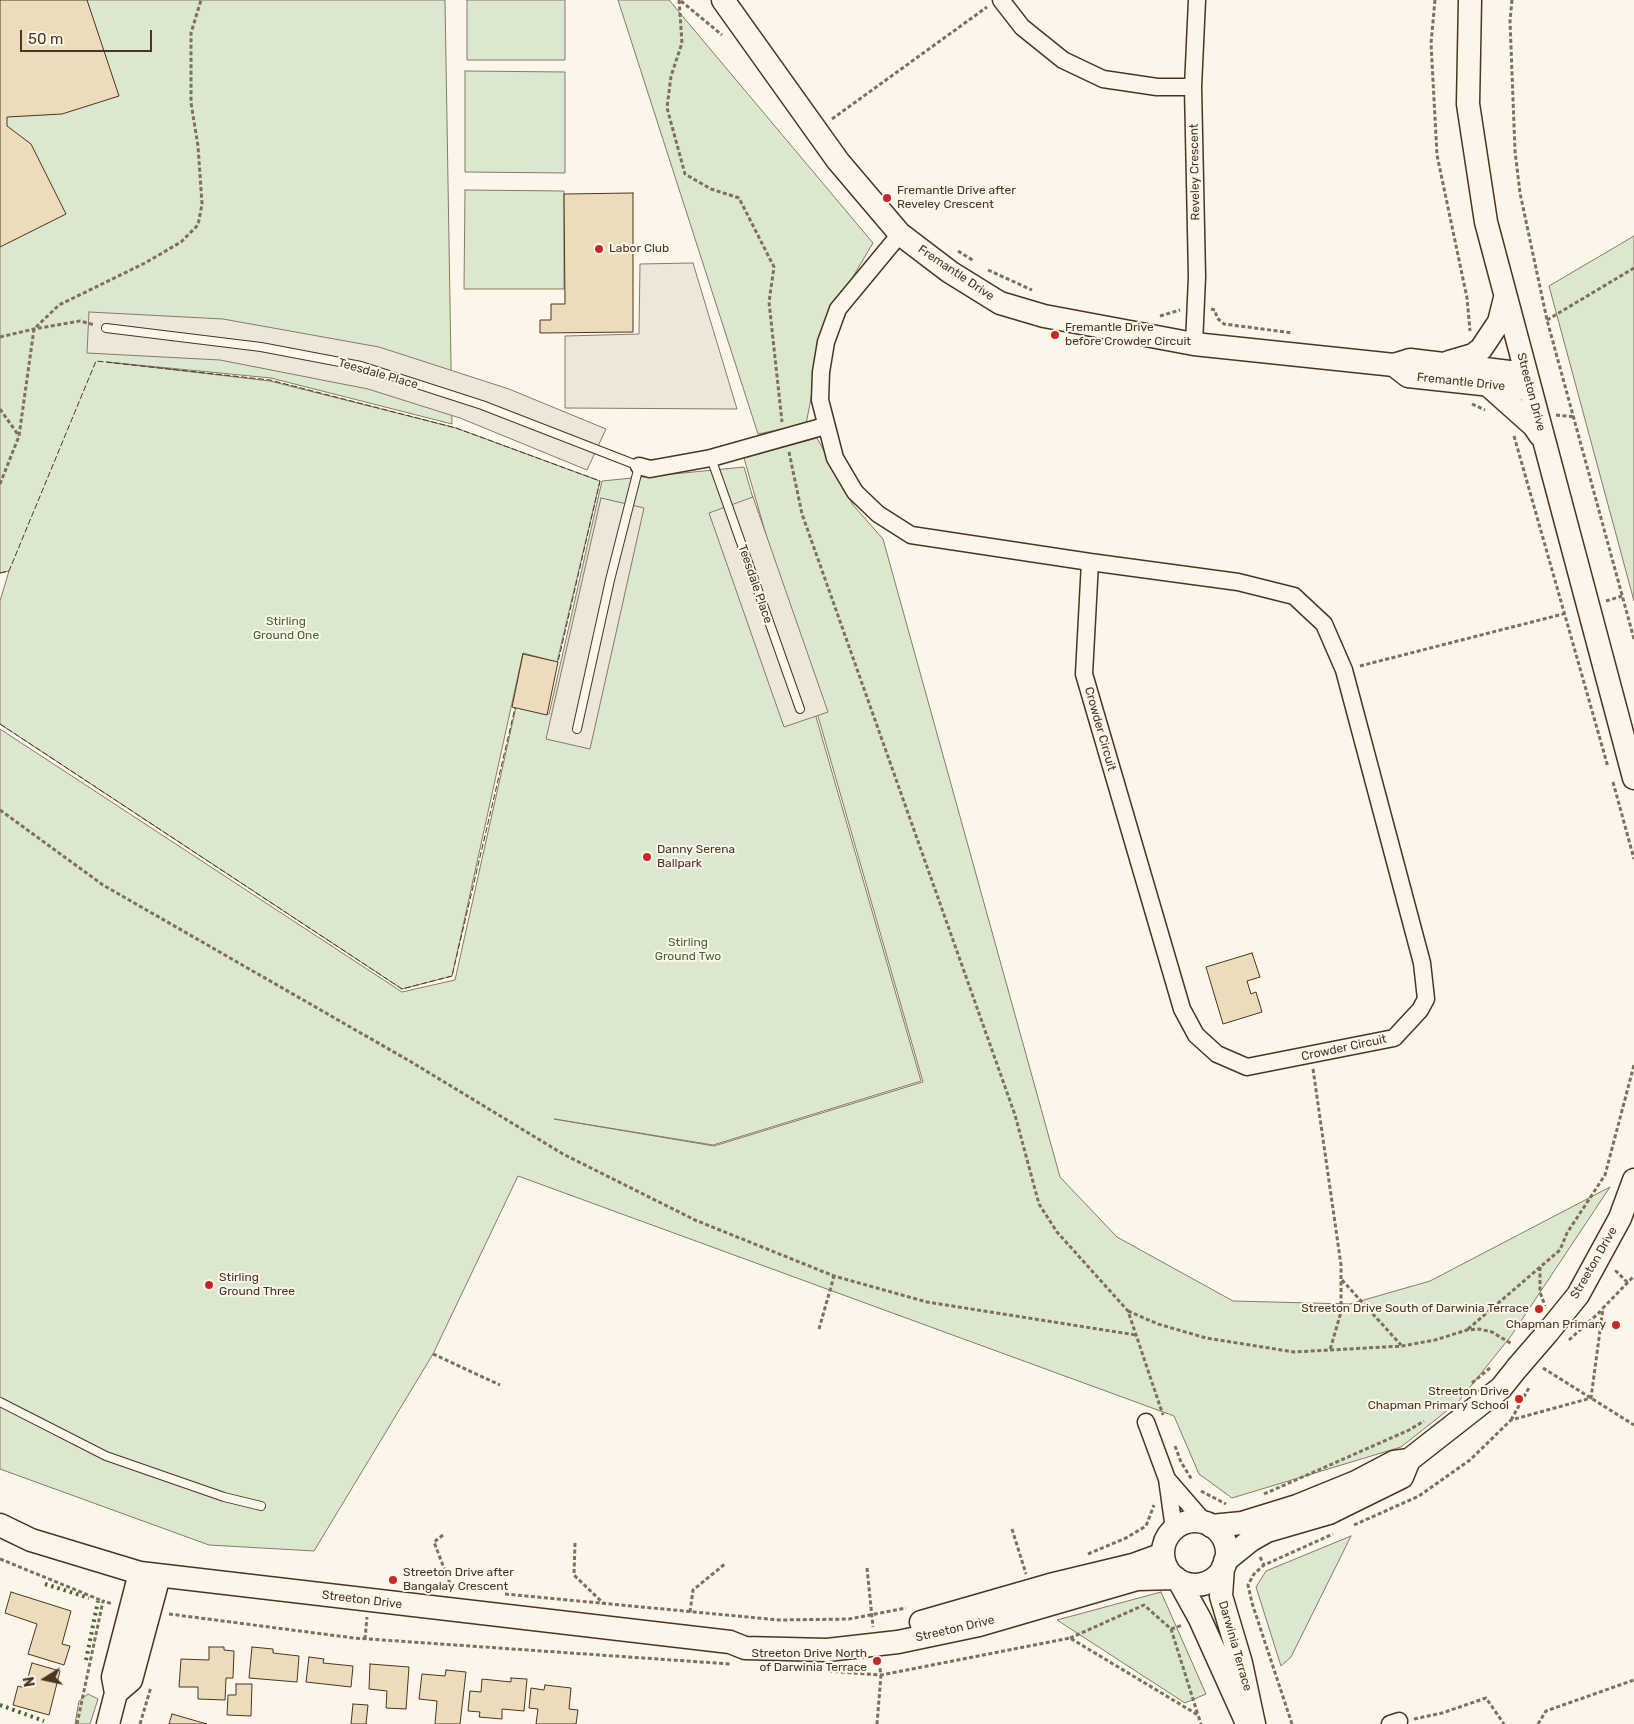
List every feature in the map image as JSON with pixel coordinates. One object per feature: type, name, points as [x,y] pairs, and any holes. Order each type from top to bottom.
[{"type":"main road","name":"Fremantle Drive","points":[[723,0],[838,161],[900,234],[950,272],[1000,302],[1044,316],[1194,344],[1394,365],[1410,360],[1443,364],[1528,383],[1528,389],[1408,376],[1394,365]]},
{"type":"main road","name":"Streeton Drive","points":[[1470,0],[1469,114],[1486,222],[1634,778]]},
{"type":"main road","points":[[1443,364],[1473,355],[1480,349],[1499,322],[1505,294]]},
{"type":"main road","points":[[1488,385],[1534,426],[1544,440]]},
{"type":"main road","name":"Streeton Drive","points":[[1224,1564],[1251,1540],[1267,1531],[1329,1513],[1402,1477],[1409,1460],[1500,1388],[1521,1368],[1578,1294],[1620,1218],[1634,1180]]},
{"type":"main road","name":"Streeton Drive","points":[[1209,1525],[1242,1523],[1297,1506],[1356,1482],[1394,1462],[1409,1460]]},
{"type":"main road","points":[[1188,1522],[1209,1525],[1220,1533],[1226,1552],[1224,1564],[1217,1576],[1206,1583],[1196,1585],[1178,1580],[1165,1564],[1163,1554],[1164,1543],[1174,1529],[1188,1522]]},
{"type":"main road","name":"Streeton Drive","points":[[0,1525],[31,1540],[149,1575],[730,1642],[745,1648],[818,1650],[898,1642],[979,1624],[1137,1579],[1178,1580]]},
{"type":"main road","name":"Streeton Drive","points":[[730,1642],[744,1638],[852,1634],[903,1626],[1133,1565],[1163,1554]]},
{"type":"main road","name":"Darwinia Terrace","points":[[1224,1564],[1221,1596],[1241,1663],[1254,1724]]},
{"type":"main road","points":[[108,1724],[116,1693],[114,1677],[140,1610],[149,1575]]},
{"type":"main road","name":"Darwinia Terrace","points":[[1178,1580],[1200,1619],[1248,1724]]},
{"type":"street","name":"Reveley Crescent","points":[[1194,344],[1196,306],[1193,87],[1197,0]]},
{"type":"street","points":[[995,3],[1063,60],[1103,79],[1157,87],[1193,87]]},
{"type":"street","name":"Crowder Circuit","points":[[900,234],[838,309],[826,342],[821,372],[820,400],[825,426],[835,458],[855,492],[878,514],[911,535],[1238,582],[1294,596],[1324,624],[1344,670],[1422,963],[1426,999],[1420,1010],[1394,1038],[1311,1056],[1247,1067],[1217,1054],[1196,1035],[1182,1009],[1084,674],[1090,562]]},
{"type":"street","name":"Teesdale Place","points":[[638,466],[650,469],[711,458],[825,426]]},
{"type":"street","points":[[1146,1422],[1167,1479],[1174,1529]]},
{"type":"street","points":[[1167,1479],[1209,1525]]},
{"type":"lane","name":"Teesdale Place","points":[[106,328],[261,347],[361,366],[482,405],[638,466]]},
{"type":"lane","name":"Teesdale Place","points":[[711,458],[800,709]]},
{"type":"lane","points":[[577,729],[610,580],[638,466]]},
{"type":"lane","points":[[0,1402],[106,1456],[224,1497],[261,1506]]},
{"type":"path","points":[[0,484],[19,436],[34,328],[59,305],[145,263],[181,242],[198,225],[202,204],[198,146],[191,103],[191,33],[201,0]]},
{"type":"path","points":[[680,0],[682,43],[670,76],[667,108],[685,174],[711,189],[739,198],[774,267],[769,302],[781,415],[802,514],[1015,1115],[1039,1204],[1057,1232],[1128,1311],[1164,1417]]},
{"type":"path","points":[[1435,0],[1431,44],[1436,154],[1467,298],[1471,336]]},
{"type":"path","points":[[1512,0],[1510,21],[1515,151],[1520,193],[1547,320],[1634,639]]},
{"type":"path","points":[[837,127],[831,120],[995,3]]},
{"type":"path","points":[[957,250],[987,270],[1037,292]]},
{"type":"path","points":[[1547,320],[1634,268]]},
{"type":"path","points":[[1155,316],[1172,314],[1186,304],[1215,310],[1217,318],[1224,324],[1303,334]]},
{"type":"path","points":[[0,337],[34,328],[80,321],[106,328]]},
{"type":"path","points":[[1468,402],[1490,412]]},
{"type":"path","points":[[0,409],[19,436]]},
{"type":"path","points":[[1512,429],[1634,859]]},
{"type":"path","points":[[1344,670],[1566,614]]},
{"type":"path","points":[[0,810],[103,884],[413,1063],[563,1154],[695,1220],[834,1276],[927,1302],[1136,1335]]},
{"type":"path","points":[[1311,1056],[1342,1279],[1341,1312],[1330,1350]]},
{"type":"path","points":[[1467,1330],[1560,1250],[1567,1233],[1605,1175],[1632,1079],[1634,1064]]},
{"type":"path","points":[[1619,1264],[1616,1272],[1628,1283]]},
{"type":"path","points":[[1540,1267],[1540,1292],[1545,1305],[1550,1330],[1603,1308],[1634,1276]]},
{"type":"path","points":[[819,1329],[834,1276]]},
{"type":"path","points":[[1342,1279],[1402,1346]]},
{"type":"path","points":[[1591,1398],[1603,1308]]},
{"type":"path","points":[[1128,1311],[1158,1324],[1206,1338],[1294,1352],[1402,1346],[1434,1340],[1467,1330],[1479,1329],[1492,1332],[1514,1345]]},
{"type":"path","points":[[433,1354],[500,1385]]},
{"type":"path","points":[[1511,1420],[1521,1368]]},
{"type":"path","points":[[1471,1384],[1521,1368],[1591,1398],[1634,1425]]},
{"type":"path","points":[[1346,1528],[1419,1496],[1470,1460],[1511,1420],[1591,1398]]},
{"type":"path","points":[[1260,1496],[1410,1430],[1431,1416]]},
{"type":"path","points":[[1174,1444],[1181,1462],[1194,1482]]},
{"type":"path","points":[[1198,1489],[1233,1507]]},
{"type":"path","points":[[1012,1529],[1028,1579]]},
{"type":"path","points":[[1292,1724],[1252,1603],[1248,1585],[1254,1574],[1264,1565],[1337,1532]]},
{"type":"path","points":[[443,1535],[434,1542],[452,1589]]},
{"type":"path","points":[[1081,1557],[1126,1538]]},
{"type":"path","points":[[576,1543],[574,1574],[603,1603]]},
{"type":"path","points":[[0,1559],[103,1601],[140,1610],[365,1639],[732,1665]]},
{"type":"path","points":[[690,1612],[693,1590],[726,1563]]},
{"type":"path","points":[[867,1568],[871,1616]]},
{"type":"path","points":[[443,1588],[462,1590]]},
{"type":"path","points":[[499,1593],[779,1620],[871,1616],[909,1607]]},
{"type":"path","points":[[77,1724],[103,1601]]},
{"type":"path","points":[[365,1639],[369,1601]]},
{"type":"path","points":[[822,1671],[881,1675],[1070,1638],[1144,1605],[1171,1629],[1201,1724]]},
{"type":"path","points":[[1070,1638],[1198,1715]]},
{"type":"path","points":[[877,1724],[881,1675]]},
{"type":"path","points":[[1538,1724],[1546,1710],[1634,1680]]},
{"type":"path","points":[[1395,1722],[1442,1714],[1486,1698],[1504,1724]]},
{"type":"green space","name":"Stirling Ground One","points":[[0,0],[445,0],[452,424],[271,378],[107,362],[270,381],[456,428],[600,481],[557,662],[523,653],[452,976],[402,989],[0,724],[0,601],[9,571],[0,573]]},
{"type":"green space","points":[[467,0],[565,0],[565,60],[467,60]]},
{"type":"green space","points":[[618,0],[669,0],[873,243],[826,322],[806,424],[758,434]]},
{"type":"green space","points":[[465,71],[565,72],[565,173],[465,172]]},
{"type":"green space","points":[[465,190],[564,191],[564,289],[464,289]]},
{"type":"green space","points":[[1634,236],[1634,601],[1549,286]]},
{"type":"green space","name":"Stirling Ground Two","points":[[817,438],[853,505],[883,539],[1060,1177],[1117,1237],[1233,1301],[1350,1304],[1430,1281],[1610,1187],[1511,1336],[1458,1402],[1401,1447],[1232,1498],[1199,1474],[1174,1416],[518,1176],[433,1354],[314,1551],[209,1545],[0,1469],[0,729],[402,992],[455,980],[516,707],[549,714],[602,481],[744,467],[921,1081],[713,1145],[554,1119],[714,1146],[923,1082],[744,458]]},
{"type":"green space","points":[[1351,1536],[1291,1657],[1281,1666],[1256,1587],[1266,1571]]},
{"type":"green space","points":[[1161,1592],[1206,1694],[1185,1703],[1057,1620]]},
{"type":"green space","points":[[88,1694],[98,1699],[90,1724],[75,1724],[79,1701]]},
{"type":"shaded area","points":[[693,263],[737,409],[565,408],[565,336],[639,334],[640,264]]},
{"type":"shaded area","points":[[89,312],[223,319],[379,347],[509,389],[606,429],[587,470],[460,418],[368,389],[220,360],[87,353]]},
{"type":"shaded area","points":[[753,497],[828,712],[784,727],[709,513]]},
{"type":"shaded area","points":[[601,498],[644,508],[590,749],[546,739]]},
{"type":"building","points":[[0,0],[87,0],[119,96],[62,114],[7,117],[7,126],[31,144],[66,214],[0,247]]},
{"type":"building","name":"Labor Club","points":[[633,193],[633,332],[540,333],[540,320],[551,320],[551,304],[565,304],[564,194]]},
{"type":"building","points":[[523,654],[558,662],[547,715],[512,707]]},
{"type":"building","points":[[1252,953],[1260,977],[1247,981],[1251,994],[1256,992],[1262,1012],[1223,1024],[1206,967]]},
{"type":"building","points":[[11,1592],[71,1611],[62,1644],[70,1646],[64,1665],[28,1654],[37,1624],[5,1613]]},
{"type":"building","points":[[209,1647],[224,1647],[224,1650],[234,1651],[233,1678],[226,1678],[225,1700],[198,1699],[198,1687],[179,1687],[181,1659],[209,1660]]},
{"type":"building","points":[[252,1647],[273,1649],[273,1653],[299,1656],[297,1682],[249,1678]]},
{"type":"building","points":[[309,1657],[324,1659],[323,1663],[353,1666],[351,1687],[306,1682]]},
{"type":"building","points":[[32,1663],[60,1671],[49,1715],[13,1705],[18,1686],[25,1688]]},
{"type":"building","points":[[370,1664],[409,1667],[406,1709],[386,1708],[387,1691],[369,1689]]},
{"type":"building","points":[[446,1670],[466,1672],[460,1724],[435,1724],[437,1701],[419,1699],[422,1674],[445,1676]]},
{"type":"building","points":[[511,1678],[527,1679],[524,1711],[502,1709],[502,1719],[479,1717],[480,1712],[468,1711],[470,1691],[481,1692],[482,1679],[511,1682]]},
{"type":"building","points":[[236,1684],[252,1684],[251,1716],[227,1715],[228,1695],[236,1695]]},
{"type":"building","points":[[545,1685],[571,1688],[569,1709],[578,1710],[576,1724],[536,1724],[538,1709],[529,1708],[531,1688],[544,1690]]},
{"type":"building","points":[[353,1704],[368,1705],[366,1724],[351,1724]]},
{"type":"building","points":[[172,1714],[207,1724],[169,1724]]},
{"type":"hedge","points":[[45,1584],[89,1598]]},
{"type":"hedge","points":[[86,1660],[98,1601]]},
{"type":"hedge","points":[[0,1705],[44,1721]]},
{"type":"fence","points":[[0,573],[9,571],[96,361],[270,380],[456,428],[600,481],[558,662]]},
{"type":"fence","points":[[0,724],[402,989],[452,976],[515,708]]},
{"type":"place","name":"Fremantle Drive after Reveley Crescent","points":[[887,198]]},
{"type":"place","name":"Labor Club","points":[[599,249]]},
{"type":"place","name":"Fremantle Drive before Crowder Circuit","points":[[1055,335]]},
{"type":"place","name":"Danny Serena Ballpark","points":[[647,857]]},
{"type":"place","name":"Stirling Ground Three","points":[[209,1285]]},
{"type":"place","name":"Streeton Drive South of Darwinia Terrace","points":[[1539,1309]]},
{"type":"place","name":"Chapman Primary","points":[[1616,1325]]},
{"type":"place","name":"Streeton Drive Chapman Primary School","points":[[1519,1399]]},
{"type":"place","name":"Streeton Drive after Bangalay Crescent","points":[[393,1580]]},
{"type":"place","name":"Streeton Drive North of Darwinia Terrace","points":[[877,1661]]}]
